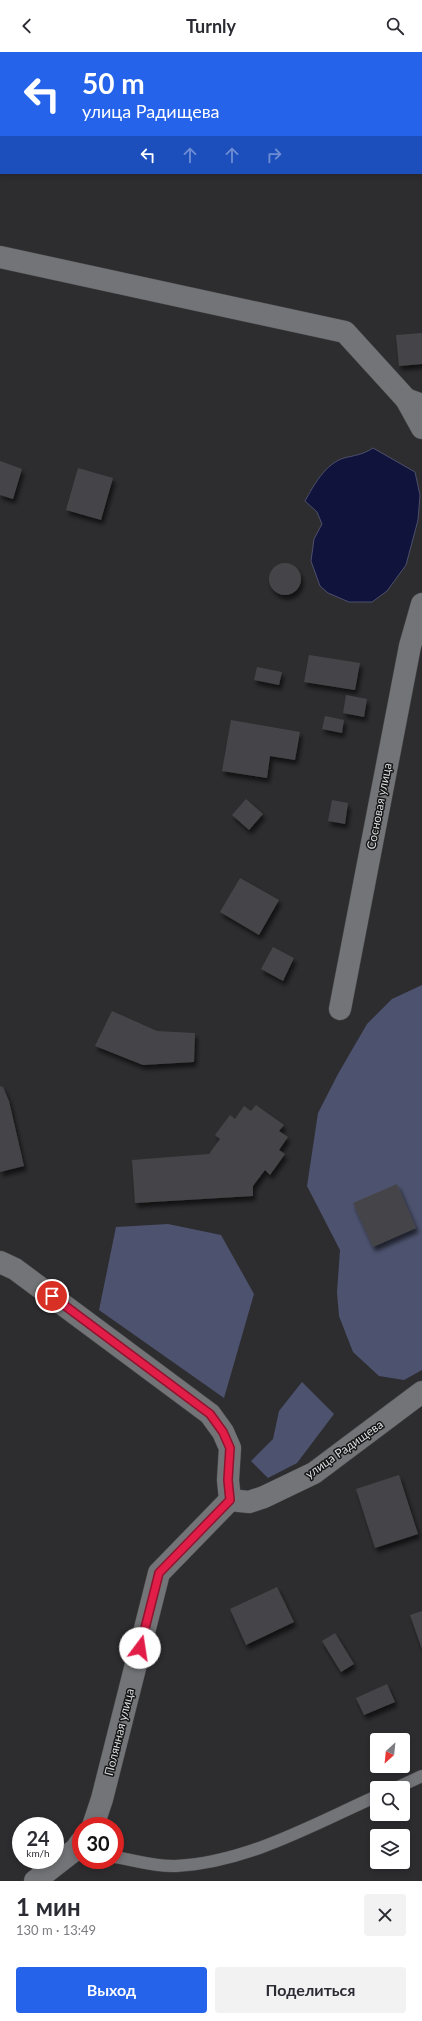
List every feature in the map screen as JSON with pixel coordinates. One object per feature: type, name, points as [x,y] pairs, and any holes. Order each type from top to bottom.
[{"type":"street","points":[[0,257],[346,332],[414,402],[422,428]]},
{"type":"street","name":"Сосновая улица","points":[[340,1009],[410,646],[422,604]]},
{"type":"street","points":[[0,1262],[15,1269],[210,1414],[223,1432],[230,1448],[228,1480],[230,1500]]},
{"type":"street","name":"улица Радищева","points":[[230,1500],[249,1502],[264,1497],[314,1473],[422,1392]]},
{"type":"street","name":"Полянная улица","points":[[96,1817],[102,1799],[159,1573],[230,1500]]},
{"type":"street","points":[[35,1881],[72,1852]]},
{"type":"lane","points":[[410,1782],[422,1776]]},
{"type":"lane","points":[[124,1858],[174,1866],[215,1861],[255,1850],[370,1799]]},
{"type":"shaded area","points":[[373,448],[415,472],[420,495],[418,520],[406,565],[387,591],[372,602],[349,602],[328,593],[320,586],[311,561],[314,539],[322,524],[317,512],[305,501],[312,488],[331,465],[344,458]]},
{"type":"shaded area","points":[[422,985],[422,1370],[404,1380],[379,1376],[353,1352],[339,1316],[337,1292],[340,1250],[307,1186],[318,1113],[338,1074],[367,1024],[392,999]]},
{"type":"shaded area","points":[[168,1224],[221,1235],[254,1294],[224,1398],[99,1310],[116,1227]]},
{"type":"shaded area","points":[[302,1382],[334,1414],[297,1463],[268,1478],[251,1461],[273,1439],[279,1411]]},
{"type":"building","points":[[422,333],[422,364],[399,366],[396,335]]},
{"type":"building","points":[[0,461],[22,469],[13,499],[0,495]]},
{"type":"building","points":[[78,468],[113,478],[101,520],[66,510]]},
{"type":"building","points":[[282,563],[288,563],[298,570],[301,579],[300,585],[294,592],[288,595],[282,595],[272,588],[269,582],[269,576],[276,566]]},
{"type":"building","points":[[309,655],[360,663],[355,690],[304,682]]},
{"type":"building","points":[[257,667],[282,672],[279,685],[254,680]]},
{"type":"building","points":[[346,695],[367,699],[364,717],[343,713]]},
{"type":"building","points":[[325,716],[344,720],[342,733],[322,729]]},
{"type":"building","points":[[231,720],[300,732],[295,760],[270,756],[267,778],[222,771]]},
{"type":"building","points":[[246,799],[263,814],[249,830],[232,815]]},
{"type":"building","points":[[332,800],[348,803],[345,824],[328,821]]},
{"type":"building","points":[[240,878],[279,900],[259,935],[220,912]]},
{"type":"building","points":[[273,947],[294,958],[283,981],[261,969]]},
{"type":"building","points":[[112,1011],[157,1031],[195,1033],[194,1062],[143,1065],[95,1046]]},
{"type":"building","points":[[0,1086],[3,1087],[9,1101],[24,1166],[0,1172]]},
{"type":"building","points":[[256,1105],[284,1125],[279,1131],[288,1137],[279,1150],[285,1154],[270,1175],[265,1170],[253,1186],[253,1196],[135,1203],[132,1160],[209,1154],[220,1139],[215,1135],[230,1115],[235,1119],[244,1106],[251,1111]]},
{"type":"building","points":[[397,1184],[416,1228],[373,1247],[353,1203]]},
{"type":"building","points":[[399,1475],[418,1534],[375,1548],[356,1489]]},
{"type":"building","points":[[277,1587],[294,1622],[246,1645],[230,1609]]},
{"type":"building","points":[[422,1611],[422,1649],[410,1615]]},
{"type":"building","points":[[335,1633],[354,1664],[341,1672],[322,1641]]},
{"type":"building","points":[[387,1684],[395,1702],[364,1715],[356,1698]]},
{"type":"route","points":[[52,1296],[210,1414],[223,1432],[230,1448],[228,1480],[230,1500],[159,1573],[140,1648]]}]
